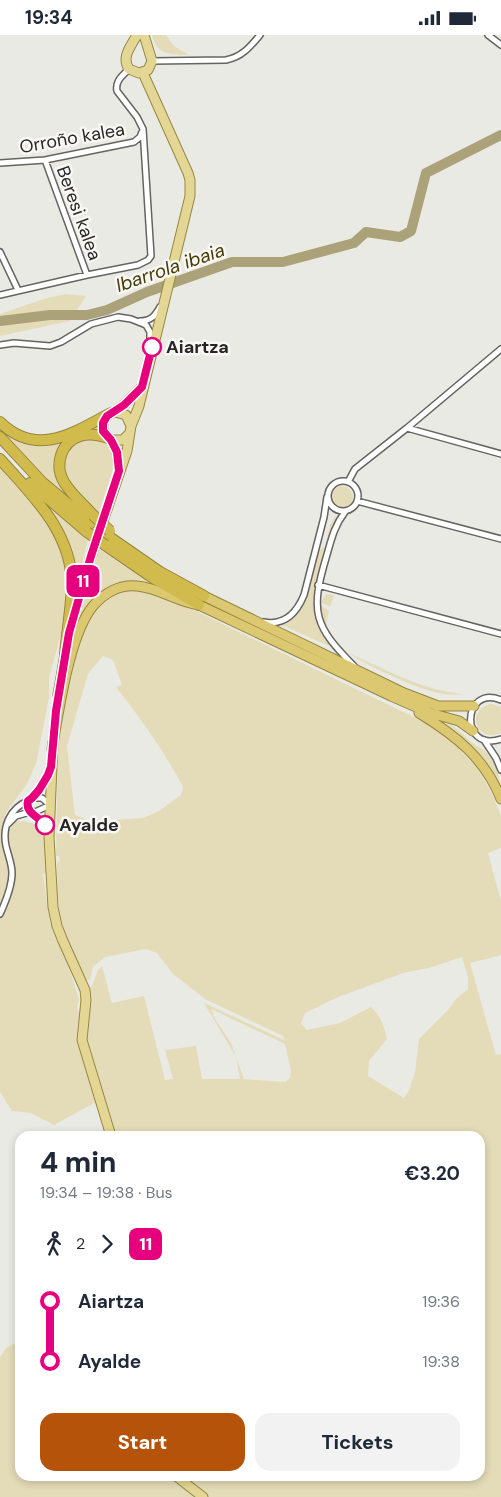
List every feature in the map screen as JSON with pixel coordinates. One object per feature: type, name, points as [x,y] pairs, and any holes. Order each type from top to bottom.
[{"type":"highway","points":[[0,422],[16,435],[43,441],[66,435],[113,413]]},
{"type":"highway","points":[[90,523],[63,481],[59,463],[65,448],[71,441],[81,436],[100,435],[109,439]]},
{"type":"highway","points":[[0,437],[42,482],[153,578],[391,696],[430,713],[452,718],[473,731]]},
{"type":"highway","points":[[0,451],[37,491],[90,523],[107,537],[201,601],[251,620],[404,693],[429,703],[450,707],[474,706]]},
{"type":"highway","points":[[0,459],[51,517],[64,543],[71,569],[72,586],[65,654]]},
{"type":"highway","points":[[52,749],[66,679],[79,631],[90,610],[103,596],[115,589],[136,585],[188,603],[201,601]]},
{"type":"highway","points":[[391,696],[443,727],[459,740],[486,771],[501,799]]},
{"type":"main road","points":[[137,35],[125,61],[129,69],[135,73],[142,73],[148,69],[152,61],[144,35]]},
{"type":"main road","points":[[128,52],[133,48],[140,47],[149,51]]},
{"type":"main road","points":[[109,1131],[82,1040],[86,1000],[84,990],[57,926],[51,881],[51,767],[56,711],[65,654],[80,593],[127,451],[131,428],[139,406],[150,354],[187,210],[190,180],[142,73]]},
{"type":"main road","points":[[119,471],[117,452],[103,431],[103,423],[142,387]]},
{"type":"main road","points":[[113,413],[126,415],[131,428]]},
{"type":"main road","points":[[109,439],[123,440],[131,428]]},
{"type":"main road","points":[[182,1481],[203,1497]]},
{"type":"street","points":[[152,61],[235,58],[248,49],[260,35]]},
{"type":"street","points":[[488,35],[501,45]]},
{"type":"street","points":[[0,295],[143,264],[151,256],[143,129],[137,117],[117,91],[116,86],[117,81],[129,69]]},
{"type":"street","name":"Orroño kalea","points":[[0,163],[45,160],[134,142],[140,137],[143,129]]},
{"type":"street","name":"Beresi kalea","points":[[45,160],[86,275]]},
{"type":"street","points":[[0,252],[18,290]]},
{"type":"street","points":[[0,345],[14,343],[50,346],[62,342],[91,324],[108,319],[118,317],[140,321],[148,320],[154,317],[167,289]]},
{"type":"street","points":[[140,321],[146,325],[150,332],[150,354]]},
{"type":"street","points":[[348,482],[355,469],[501,349]]},
{"type":"street","points":[[407,428],[501,454]]},
{"type":"street","points":[[251,620],[270,623],[280,622],[296,612],[304,595],[330,488],[333,484],[343,481],[348,482],[358,492],[357,501],[353,508],[345,512],[335,526],[318,585],[316,607],[328,638],[360,671]]},
{"type":"street","points":[[327,497],[332,508],[345,512]]},
{"type":"street","points":[[357,501],[501,539]]},
{"type":"street","points":[[318,585],[501,634]]},
{"type":"street","points":[[501,699],[488,697],[483,699],[474,706],[470,716],[473,731],[484,740],[496,758],[501,770]]},
{"type":"street","points":[[484,740],[495,741],[501,739]]},
{"type":"street","points":[[50,832],[40,819],[27,809],[30,799],[44,781],[51,767]]},
{"type":"street","points":[[0,913],[7,899],[12,871],[6,844],[8,824],[11,813],[20,804],[30,799],[42,798],[50,805],[31,813],[16,816],[8,824]]},
{"type":"shaded area","points":[[152,35],[166,35],[174,46],[189,55],[165,53],[157,47]]},
{"type":"shaded area","points":[[66,294],[86,296],[70,321],[0,336],[0,314],[47,298]]},
{"type":"shaded area","points":[[98,423],[97,431],[81,433],[55,464],[84,512],[55,487],[0,429],[0,426],[29,443]]},
{"type":"shaded area","points":[[98,439],[109,448],[113,458],[113,469],[99,513],[77,494],[66,478],[63,469],[63,461],[67,452],[74,445],[84,440]]},
{"type":"shaded area","points":[[5,468],[40,512],[56,537],[65,561],[67,587],[66,616],[49,678],[49,698],[36,764],[27,784],[5,816],[6,819],[13,822],[24,821],[42,826],[47,871],[43,875],[50,923],[67,962],[79,999],[77,1009],[80,1015],[77,1031],[78,1039],[91,1078],[96,1102],[54,1125],[31,1113],[12,1111],[0,1092],[0,469]]},
{"type":"shaded area","points":[[342,486],[350,489],[353,497],[350,505],[342,508],[334,505],[331,497],[334,489]]},
{"type":"shaded area","points":[[37,496],[88,540],[73,598],[74,566],[71,547],[59,524]]},
{"type":"shaded area","points":[[337,515],[339,516],[334,524],[317,575],[314,600],[316,619],[329,646],[282,625],[295,616],[304,602],[317,551],[325,547],[330,525]]},
{"type":"shaded area","points":[[99,549],[148,582],[132,581],[109,589],[93,606],[71,641]]},
{"type":"shaded area","points":[[134,589],[148,591],[196,611],[432,726],[447,736],[479,770],[490,790],[501,815],[501,848],[488,853],[501,901],[501,955],[470,963],[496,1055],[501,1054],[501,1497],[209,1497],[188,1481],[485,1481],[485,1131],[113,1131],[85,1037],[90,991],[98,970],[102,966],[112,1003],[144,996],[165,1080],[173,1079],[165,1050],[196,1046],[202,1079],[240,1079],[236,1057],[204,1003],[284,1040],[283,1036],[205,999],[173,974],[157,953],[146,949],[105,957],[93,967],[90,979],[85,981],[68,944],[61,920],[57,862],[60,861],[59,856],[56,856],[58,747],[62,713],[77,651],[87,620],[95,608],[107,597]],"holes":[[[103,656],[113,660],[122,685],[116,687],[152,736],[183,787],[181,795],[159,811],[143,818],[113,820],[95,826],[91,821],[75,815],[67,746],[88,674]],[[462,957],[468,977],[468,989],[456,999],[447,1011],[419,1039],[415,1072],[404,1098],[368,1076],[369,1061],[387,1039],[382,1021],[371,1007],[340,1023],[307,1030],[301,1024],[305,1013],[336,998],[403,973],[429,968]],[[211,1009],[285,1044],[291,1070],[290,1078],[285,1082],[244,1079],[231,1043],[215,1019]]]},
{"type":"shaded area","points":[[326,594],[334,595],[330,607],[321,602]]},
{"type":"shaded area","points":[[320,605],[329,611],[326,624],[338,643],[349,653],[391,673],[434,689],[465,694],[453,695],[424,689],[382,672],[355,657],[344,650],[329,635],[323,621]]},
{"type":"shaded area","points":[[491,704],[501,707],[501,733],[493,735],[486,734],[480,730],[476,719],[483,707]]},
{"type":"shaded area","points":[[445,722],[489,755],[496,767],[500,784],[476,750]]},
{"type":"shaded area","points":[[15,1344],[15,1481],[174,1481],[194,1497],[0,1497],[0,1357],[6,1348]]},
{"type":"waterway","name":"Ibarrola ibaia","points":[[0,321],[50,315],[87,315],[107,310],[147,292],[232,262],[283,262],[354,243],[366,232],[400,237],[411,231],[426,173],[501,135]]},
{"type":"bus line","name":"11","points":[[45,825],[27,809],[27,804],[39,790],[51,767],[56,711],[69,633],[91,556],[119,471],[117,452],[111,440],[105,435],[102,427],[107,416],[124,405],[142,387],[152,347]]},
{"type":"place","name":"Aiartza","points":[[152,347]]},
{"type":"place","name":"Ayalde","points":[[45,825]]}]
